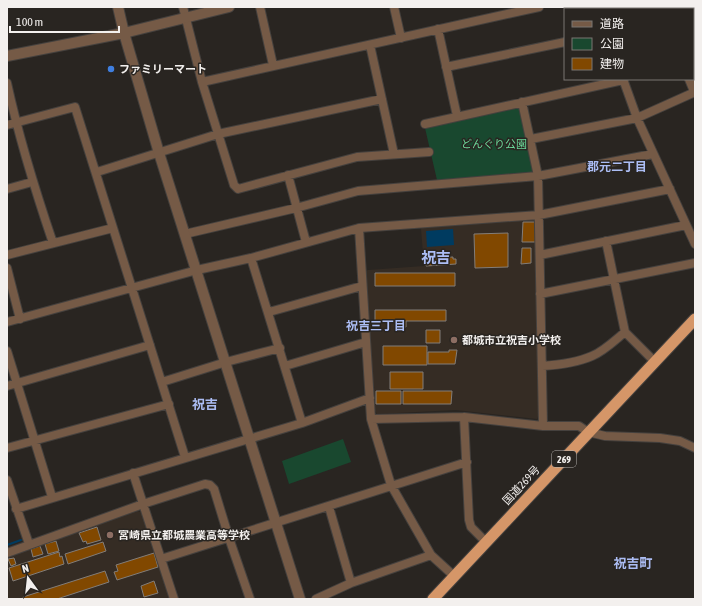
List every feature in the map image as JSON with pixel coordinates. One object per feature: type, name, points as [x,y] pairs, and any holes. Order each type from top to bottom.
[{"type":"highway","name":"国道269号","points":[[433,599],[695,319]]},
{"type":"street","points":[[118,7],[124,33],[159,153],[300,599]]},
{"type":"street","points":[[7,56],[124,33],[184,12],[229,7]]},
{"type":"street","points":[[260,7],[273,65]]},
{"type":"street","points":[[394,7],[401,38]]},
{"type":"street","points":[[202,82],[539,7]]},
{"type":"street","points":[[184,12],[202,82],[234,185],[238,189],[357,157],[429,152]]},
{"type":"street","points":[[438,29],[458,116]]},
{"type":"street","points":[[446,67],[564,42]]},
{"type":"street","points":[[370,45],[394,154]]},
{"type":"street","points":[[425,124],[623,80],[637,118],[695,244]]},
{"type":"street","points":[[531,139],[637,118],[695,92],[690,80]]},
{"type":"street","points":[[7,83],[11,124],[53,243]]},
{"type":"street","points":[[97,172],[218,134],[382,99]]},
{"type":"street","points":[[522,102],[538,176],[543,426]]},
{"type":"street","points":[[11,124],[75,106],[97,172],[113,228],[185,457]]},
{"type":"street","points":[[185,234],[296,208],[358,191],[538,176],[653,154]]},
{"type":"street","points":[[288,175],[306,242]]},
{"type":"street","points":[[7,189],[32,182]]},
{"type":"street","points":[[7,322],[197,270],[251,258],[360,228],[539,215],[670,190]]},
{"type":"street","points":[[540,255],[686,225]]},
{"type":"street","points":[[7,255],[113,228]]},
{"type":"street","points":[[360,228],[362,286],[371,419],[391,485],[431,555],[454,576]]},
{"type":"street","points":[[606,241],[625,332],[655,362]]},
{"type":"street","points":[[251,258],[269,312],[302,423]]},
{"type":"street","points":[[540,294],[695,263]]},
{"type":"street","points":[[7,268],[20,319]]},
{"type":"street","points":[[269,312],[362,286]]},
{"type":"street","points":[[542,366],[560,364],[591,357],[603,350],[625,332]]},
{"type":"street","points":[[285,366],[366,342]]},
{"type":"street","points":[[7,386],[150,345]]},
{"type":"street","points":[[162,382],[226,362],[280,348]]},
{"type":"street","points":[[7,352],[52,497]]},
{"type":"street","points":[[16,508],[302,423],[370,398]]},
{"type":"street","points":[[7,448],[169,404]]},
{"type":"street","points":[[371,419],[464,417],[543,426],[579,426],[588,432],[605,436],[660,438],[680,441],[695,448]]},
{"type":"street","points":[[464,417],[469,520],[471,527],[486,542]]},
{"type":"street","points":[[161,559],[467,462]]},
{"type":"street","points":[[133,473],[174,599]]},
{"type":"street","points":[[7,480],[29,544]]},
{"type":"street","points":[[7,553],[143,504],[205,484],[210,485],[214,489],[250,599]]},
{"type":"street","points":[[328,507],[351,583]]},
{"type":"street","points":[[316,599],[351,583],[431,555]]},
{"type":"shaded area","name":"都城市立祝吉小学校","points":[[534,218],[537,221],[540,412],[537,419],[456,410],[377,414],[374,409],[365,271],[424,266],[421,229],[423,226]]},
{"type":"shaded area","name":"宮崎県立都城農業高等学校","points":[[138,511],[142,513],[170,599],[7,599],[7,557]]},
{"type":"green space","name":"どんぐり公園","points":[[518,107],[521,110],[534,167],[533,172],[437,180],[425,128]]},
{"type":"green space","points":[[343,439],[351,462],[289,484],[282,461]]},
{"type":"water","points":[[453,229],[454,245],[427,247],[426,231]]},
{"type":"building","points":[[523,222],[536,222],[536,242],[522,242]]},
{"type":"building","points":[[508,233],[508,267],[475,268],[474,234]]},
{"type":"building","points":[[522,248],[531,248],[531,263],[521,264]]},
{"type":"building","points":[[453,257],[453,259],[456,259],[456,264],[426,266],[426,260],[433,260],[433,258]]},
{"type":"building","points":[[375,273],[455,273],[455,286],[375,286]]},
{"type":"building","points":[[375,310],[446,310],[446,321],[406,321],[406,327],[398,327],[398,321],[375,321]]},
{"type":"building","points":[[426,330],[440,330],[440,343],[426,343]]},
{"type":"building","points":[[383,346],[427,346],[427,365],[383,365]]},
{"type":"building","points":[[449,350],[457,350],[455,364],[428,364],[428,352],[449,352]]},
{"type":"building","points":[[390,372],[423,372],[423,389],[390,389]]},
{"type":"building","points":[[376,391],[401,391],[401,404],[376,404]]},
{"type":"building","points":[[403,391],[452,391],[451,404],[403,404]]},
{"type":"building","points":[[97,527],[101,540],[87,544],[86,541],[83,542],[79,533]]},
{"type":"building","points":[[56,541],[59,551],[48,554],[45,544]]},
{"type":"building","points":[[103,542],[106,551],[68,564],[65,554]]},
{"type":"building","points":[[40,546],[43,554],[33,557],[31,549]]},
{"type":"building","points":[[59,552],[60,557],[62,556],[64,564],[13,581],[9,568]]},
{"type":"building","points":[[154,553],[158,567],[117,580],[114,572],[118,571],[116,565]]},
{"type":"building","points":[[14,558],[16,564],[11,566],[8,559]]},
{"type":"building","points":[[105,571],[109,582],[57,599],[24,599],[23,597]]},
{"type":"building","points":[[154,581],[158,593],[144,597],[141,586]]},
{"type":"waterway","points":[[7,545],[21,540]]},
{"type":"place","name":"ファミリーマート","points":[[111,69]]},
{"type":"place","name":"都城市立祝吉小学校","points":[[454,340]]},
{"type":"place","name":"宮崎県立都城農業高等学校","points":[[110,535]]},
{"type":"district","name":"郡元二丁目","points":[[617,167]]},
{"type":"district","name":"祝吉","points":[[436,258]]},
{"type":"district","name":"祝吉三丁目","points":[[376,326]]},
{"type":"district","name":"祝吉","points":[[205,404]]},
{"type":"district","name":"祝吉町","points":[[633,563]]}]
